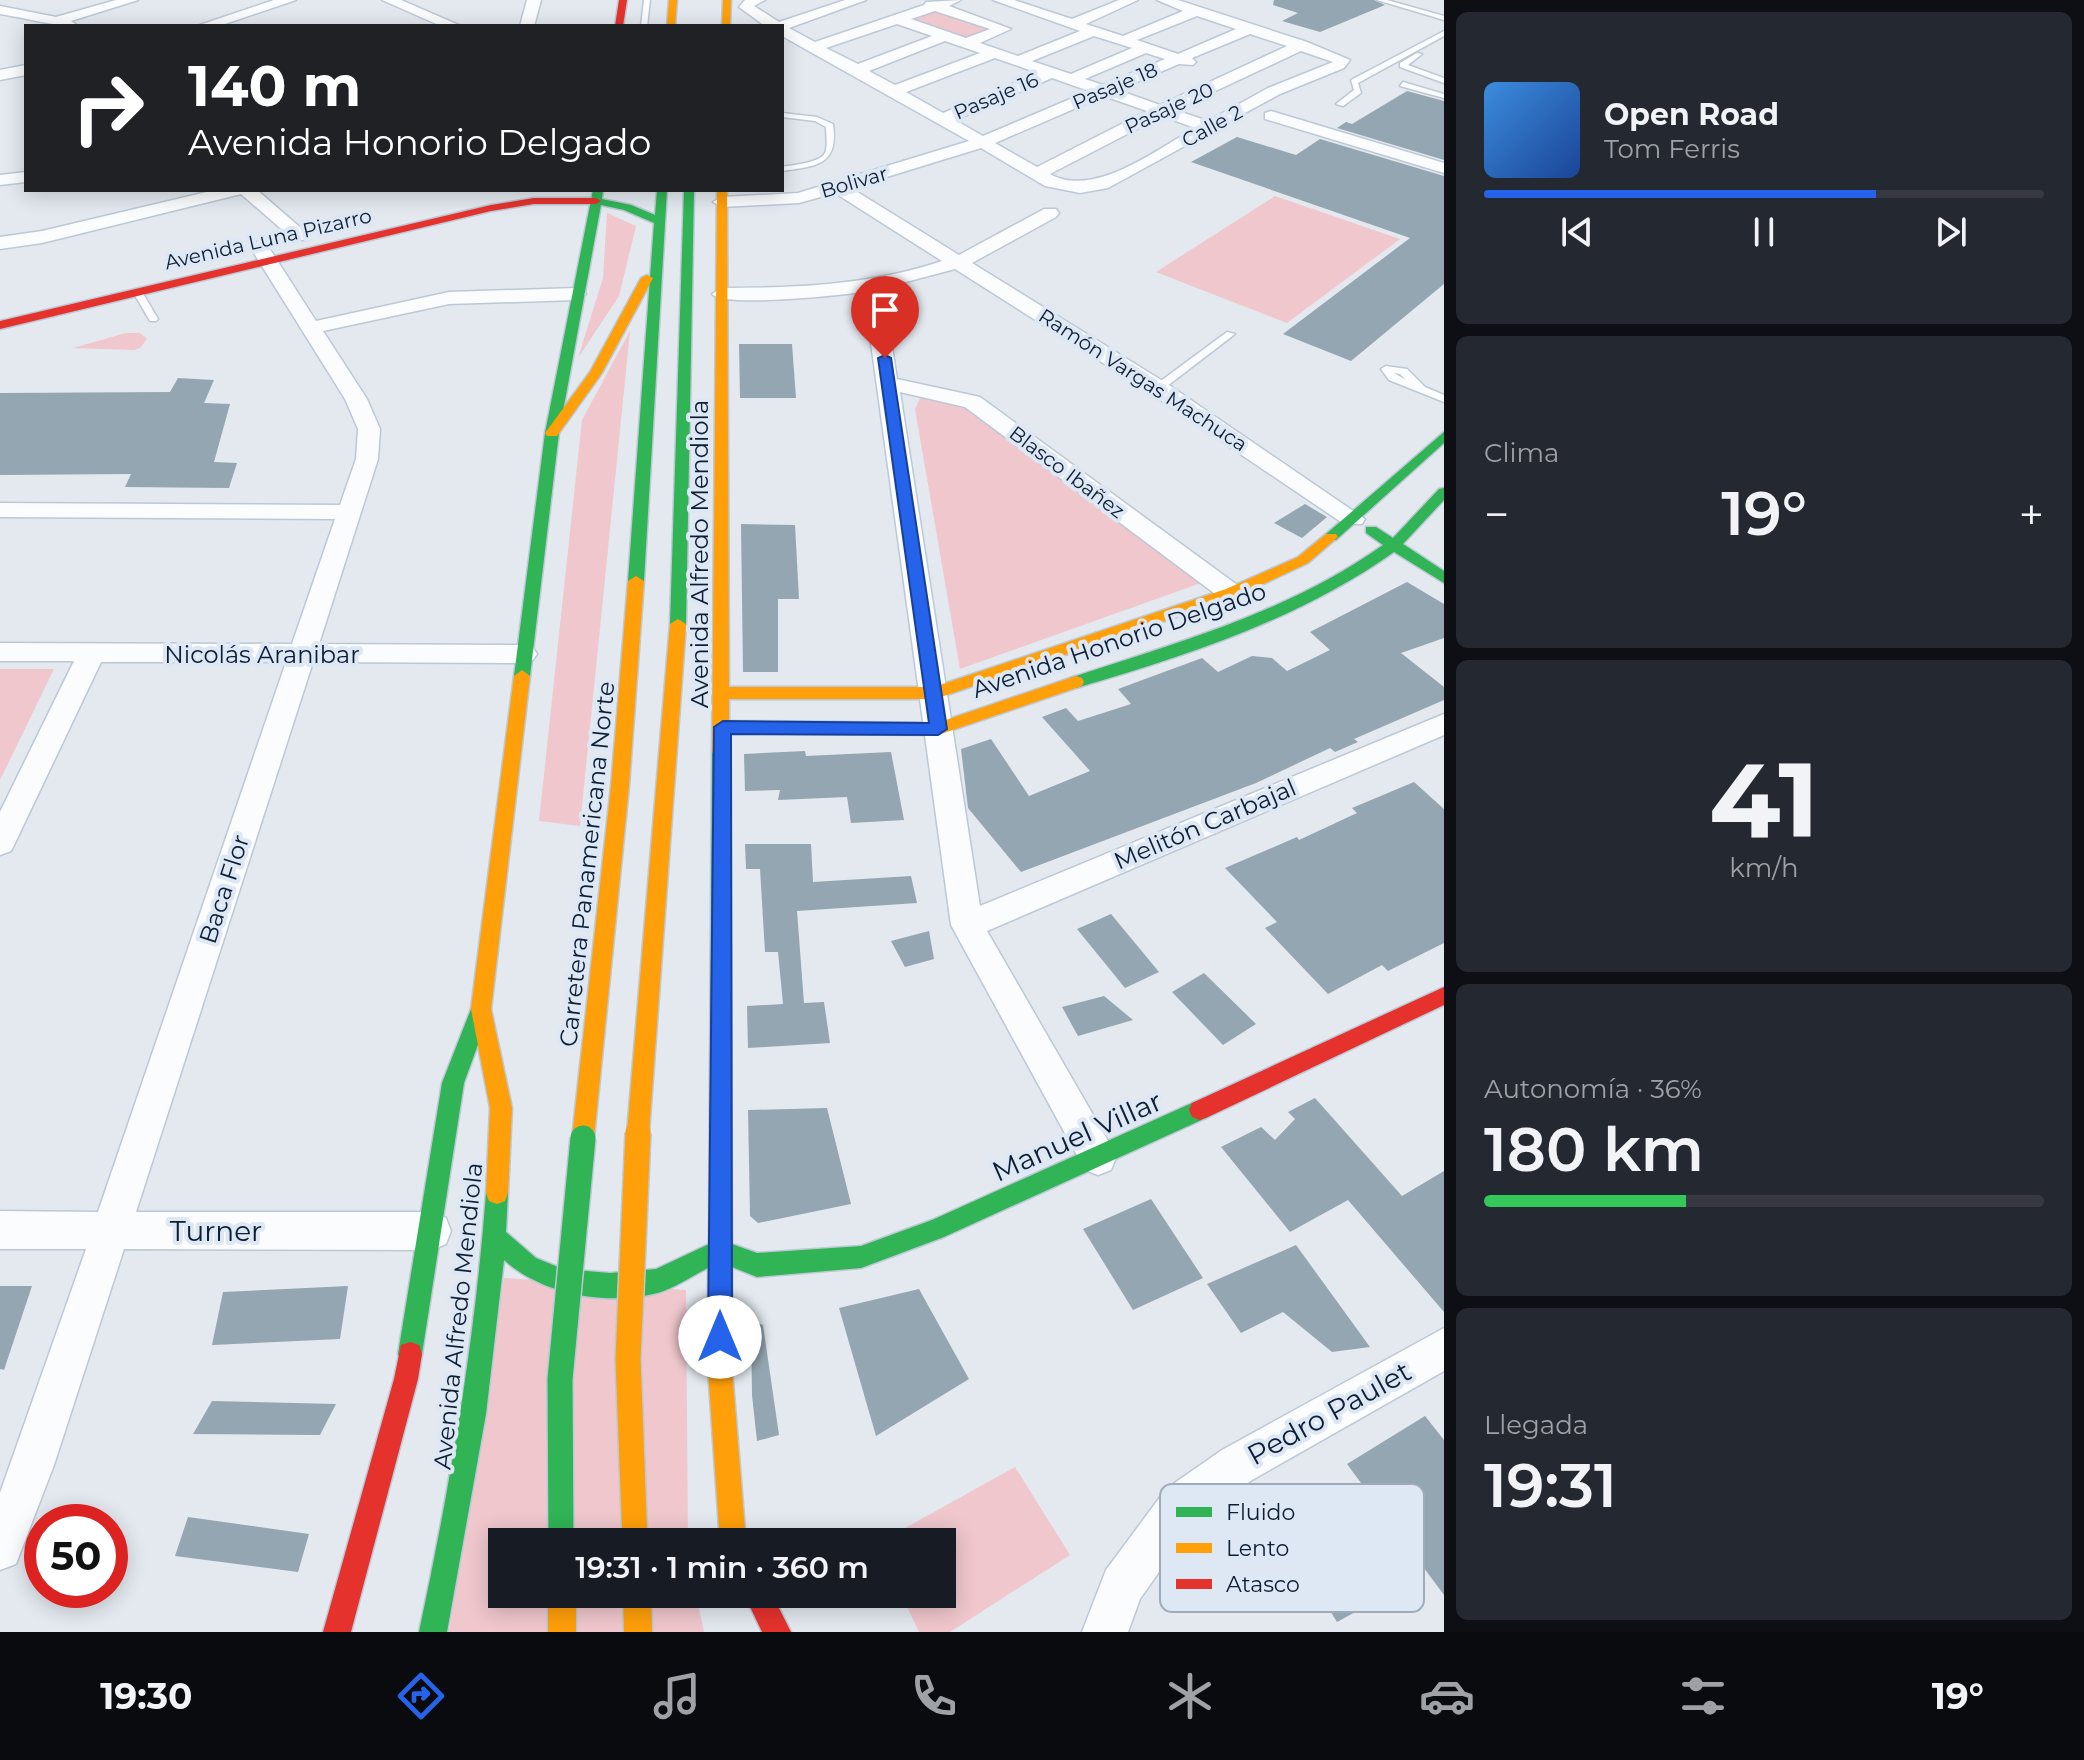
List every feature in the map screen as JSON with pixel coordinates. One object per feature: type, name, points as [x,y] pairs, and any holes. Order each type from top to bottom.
[{"type":"main road","points":[[619,24],[623,0]]},
{"type":"main road","points":[[671,24],[673,0]]},
{"type":"main road","points":[[726,24],[727,0]]},
{"type":"main road","name":"Avenida Luna Pizarro","points":[[0,325],[138,292],[264,254],[301,236],[488,192]]},
{"type":"main road","name":"Carretera Panamericana Norte","points":[[561,1528],[560,1379],[607,922],[629,669],[654,265],[662,192]]},
{"type":"main road","points":[[634,1528],[628,1359],[638,1133],[677,662],[689,192]]},
{"type":"main road","name":"Avenida Alfredo Mendiola","points":[[433,1632],[464,1481],[495,1237],[501,1108],[481,1009],[552,433],[597,196]]},
{"type":"main road","name":"Avenida Luna Pizarro","points":[[0,308],[534,201],[597,196],[660,221]]},
{"type":"main road","name":"Avenida Alfredo Mendiola","points":[[722,196],[720,1395],[732,1528]]},
{"type":"main road","points":[[552,433],[596,373],[654,265]]},
{"type":"main road","name":"Avenida Honorio Delgado","points":[[723,693],[935,693],[1231,593],[1303,560],[1444,436]]},
{"type":"main road","name":"Avenida Honorio Delgado","points":[[723,727],[938,729],[1257,620],[1334,585],[1394,544],[1444,492]]},
{"type":"main road","name":"Ramón Vargas Machuca","points":[[1353,519],[1444,578]]},
{"type":"main road","name":"Manuel Villar","points":[[719,1251],[757,1265],[861,1257],[936,1229],[1098,1158],[1444,996]]},
{"type":"main road","points":[[337,1632],[406,1379],[432,1231],[453,1083],[481,1009]]},
{"type":"main road","points":[[495,1237],[528,1266],[562,1281],[610,1285],[657,1281],[719,1251]]},
{"type":"main road","points":[[562,1608],[562,1632]]},
{"type":"main road","points":[[637,1608],[638,1632]]},
{"type":"main road","points":[[765,1608],[777,1632]]},
{"type":"street","points":[[56,21],[131,0]]},
{"type":"street","points":[[211,24],[289,0]]},
{"type":"street","points":[[389,0],[449,24]]},
{"type":"street","points":[[528,24],[534,0]]},
{"type":"street","points":[[758,0],[746,7],[772,24]]},
{"type":"street","points":[[784,27],[859,0]]},
{"type":"street","points":[[918,0],[1004,29],[966,43]]},
{"type":"street","points":[[814,47],[954,0]]},
{"type":"street","points":[[1000,0],[1274,91]]},
{"type":"street","points":[[1020,7],[1037,0]]},
{"type":"street","points":[[1072,24],[1131,0]]},
{"type":"street","points":[[1164,0],[1302,45]]},
{"type":"street","points":[[226,5],[266,22]]},
{"type":"street","points":[[0,10],[65,24]]},
{"type":"street","points":[[1123,41],[1196,11]]},
{"type":"street","points":[[899,20],[1209,127]]},
{"type":"street","points":[[784,29],[1037,174]]},
{"type":"street","name":"Pasaje 18","points":[[982,144],[1249,29]]},
{"type":"street","points":[[1018,61],[1093,31]]},
{"type":"street","points":[[857,70],[945,36]]},
{"type":"street","name":"Calle 2","points":[[1037,174],[1051,182],[1080,188],[1108,183],[1274,91],[1339,65],[1342,60],[1302,45]]},
{"type":"street","name":"Pasaje 20","points":[[1037,174],[1159,111],[1302,45]]},
{"type":"street","points":[[1070,80],[1145,48]]},
{"type":"street","points":[[894,91],[994,53]]},
{"type":"street","points":[[0,75],[24,70]]},
{"type":"street","name":"Pasaje 16","points":[[942,119],[1051,73]]},
{"type":"street","points":[[1271,116],[1444,168]]},
{"type":"street","name":"Bolivar","points":[[722,196],[799,198],[982,144]]},
{"type":"street","points":[[0,180],[24,177]]},
{"type":"street","name":"Ramón Vargas Machuca","points":[[837,187],[1158,388],[1353,519]]},
{"type":"street","points":[[0,243],[42,237],[229,192]]},
{"type":"street","points":[[248,192],[301,236]]},
{"type":"street","points":[[722,294],[796,294],[873,285],[959,262],[1050,213]]},
{"type":"street","name":"Baca Flor","points":[[0,1548],[33,1465],[367,459],[369,429],[356,399],[264,254]]},
{"type":"street","points":[[873,285],[967,925],[1098,1158]]},
{"type":"street","points":[[310,328],[449,298],[576,294]]},
{"type":"street","name":"Blasco Ibañez","points":[[888,383],[972,402],[1231,593]]},
{"type":"street","points":[[0,510],[349,512]]},
{"type":"street","name":"Nicolás Aranibar","points":[[0,652],[524,654]]},
{"type":"street","points":[[0,843],[92,653]]},
{"type":"street","name":"Melitón Carbajal","points":[[967,925],[1444,724]]},
{"type":"street","name":"Turner","points":[[0,1230],[432,1231]]},
{"type":"street","name":"Pedro Paulet","points":[[1210,1484],[1237,1465],[1444,1348]]},
{"type":"street","name":"Pedro Paulet","points":[[1105,1632],[1122,1586],[1160,1533]]},
{"type":"lane","points":[[644,24],[647,0]]},
{"type":"lane","points":[[1380,0],[1444,18]]},
{"type":"lane","points":[[1340,104],[1358,91],[1354,82],[1444,33]]},
{"type":"lane","points":[[1444,40],[1403,65],[1444,81]]},
{"type":"lane","points":[[1403,84],[1444,96]]},
{"type":"lane","points":[[784,115],[817,119],[830,126],[829,153],[824,159],[784,169]]},
{"type":"lane","points":[[138,292],[153,319]]},
{"type":"lane","points":[[1158,388],[1230,334]]},
{"type":"lane","points":[[1420,388],[1444,399]]},
{"type":"shaded area","points":[[935,10],[989,29],[962,40],[908,20]]},
{"type":"shaded area","points":[[1275,196],[1400,239],[1287,323],[1156,272]]},
{"type":"shaded area","points":[[607,213],[636,226],[619,296],[578,358],[603,278]]},
{"type":"shaded area","points":[[630,331],[580,826],[539,821],[582,420]]},
{"type":"shaded area","points":[[126,333],[140,333],[147,339],[134,350],[73,348]]},
{"type":"shaded area","points":[[922,394],[964,408],[1201,583],[960,669],[915,409]]},
{"type":"shaded area","points":[[0,669],[54,669],[0,780]]},
{"type":"shaded area","points":[[504,1278],[686,1290],[688,1528],[488,1528],[488,1608],[699,1608],[704,1632],[449,1632]]},
{"type":"shaded area","points":[[1015,1467],[1070,1555],[950,1632],[919,1632],[908,1608],[956,1608],[956,1528],[905,1528]]},
{"type":"building","points":[[1274,0],[1374,0],[1385,5],[1320,32],[1282,21],[1298,13],[1273,5]]},
{"type":"building","points":[[1407,91],[1444,101],[1444,160],[1337,128],[1346,122],[1352,124]]},
{"type":"building","points":[[1237,137],[1296,155],[1320,139],[1444,176],[1444,284],[1351,361],[1283,334],[1410,238],[1191,162]]},
{"type":"building","points":[[739,344],[792,344],[796,398],[740,398]]},
{"type":"building","points":[[178,378],[214,380],[204,403],[230,404],[214,462],[237,463],[229,488],[125,487],[131,474],[0,475],[0,393],[170,392]]},
{"type":"building","points":[[1305,504],[1327,517],[1302,538],[1274,523]]},
{"type":"building","points":[[741,524],[795,525],[799,599],[778,599],[778,672],[743,672]]},
{"type":"building","points":[[1407,582],[1444,604],[1444,638],[1401,653],[1444,687],[1444,700],[1354,739],[1358,742],[1335,752],[1330,748],[1256,783],[1021,872],[968,808],[961,749],[991,739],[1029,796],[1090,771],[1042,717],[1066,708],[1078,721],[1131,704],[1118,689],[1202,658],[1218,672],[1252,656],[1272,658],[1287,671],[1330,650],[1310,632]]},
{"type":"building","points":[[805,751],[806,756],[891,752],[904,820],[851,823],[847,797],[778,800],[780,790],[745,791],[744,754]]},
{"type":"building","points":[[1414,782],[1444,809],[1444,943],[1388,971],[1382,965],[1328,994],[1265,928],[1277,922],[1225,868],[1297,837],[1299,840],[1357,813],[1352,808]]},
{"type":"building","points":[[745,844],[811,844],[813,882],[911,876],[917,903],[797,911],[804,1003],[824,1002],[830,1043],[748,1048],[747,1006],[783,1004],[778,952],[765,952],[760,869],[746,869]]},
{"type":"building","points":[[1111,914],[1159,972],[1125,988],[1077,929]]},
{"type":"building","points":[[929,931],[934,959],[905,967],[891,941]]},
{"type":"building","points":[[1204,973],[1256,1024],[1223,1045],[1172,992]]},
{"type":"building","points":[[1104,996],[1133,1020],[1078,1036],[1062,1007]]},
{"type":"building","points":[[1315,1098],[1402,1196],[1444,1171],[1444,1312],[1348,1200],[1290,1232],[1221,1147],[1261,1127],[1275,1140],[1295,1119],[1288,1112]]},
{"type":"building","points":[[827,1108],[851,1204],[758,1223],[750,1216],[748,1110]]},
{"type":"building","points":[[1151,1199],[1203,1278],[1133,1310],[1083,1229]]},
{"type":"building","points":[[1296,1245],[1370,1347],[1332,1352],[1283,1312],[1241,1333],[1207,1284]]},
{"type":"building","points":[[0,1286],[32,1286],[4,1370],[0,1369]]},
{"type":"building","points":[[348,1286],[340,1339],[212,1345],[223,1292]]},
{"type":"building","points":[[919,1289],[969,1379],[876,1436],[839,1308]]},
{"type":"building","points":[[751,1321],[763,1325],[779,1435],[757,1441],[752,1395]]},
{"type":"building","points":[[212,1401],[336,1404],[320,1435],[193,1434]]},
{"type":"building","points":[[1425,1416],[1444,1440],[1444,1595],[1424,1568],[1424,1484],[1362,1484],[1347,1464]]},
{"type":"building","points":[[188,1517],[309,1534],[298,1572],[175,1556]]},
{"type":"building","points":[[1331,1612],[1355,1612],[1337,1622]]},
{"type":"traffic: fast","points":[[522,676],[552,433],[598,192]]},
{"type":"traffic: fast","points":[[636,581],[662,192]]},
{"type":"traffic: fast","points":[[678,624],[689,192]]},
{"type":"traffic: fast","points":[[596,201],[627,207],[660,221]]},
{"type":"traffic: fast","points":[[1331,537],[1444,436]]},
{"type":"traffic: fast","points":[[1076,682],[1241,627],[1321,592],[1393,545],[1444,492]]},
{"type":"traffic: fast","points":[[1371,530],[1444,578]]},
{"type":"traffic: fast","points":[[720,1369],[721,752]]},
{"type":"traffic: fast","points":[[410,1354],[453,1083],[481,1009]]},
{"type":"traffic: fast","points":[[495,1237],[528,1266],[562,1281],[610,1285],[657,1281],[719,1251],[757,1265],[861,1257],[936,1229],[1200,1110]]},
{"type":"traffic: fast","points":[[561,1528],[560,1379],[583,1138]]},
{"type":"traffic: fast","points":[[433,1632],[474,1414],[488,1304],[497,1193]]},
{"type":"traffic: slow","points":[[671,24],[673,0]]},
{"type":"traffic: slow","points":[[726,24],[727,0]]},
{"type":"traffic: slow","points":[[721,752],[722,192]]},
{"type":"traffic: slow","points":[[552,433],[596,373],[647,278]]},
{"type":"traffic: slow","points":[[723,693],[935,693],[1231,593],[1303,560],[1331,537]]},
{"type":"traffic: slow","points":[[583,1138],[620,786],[636,581]]},
{"type":"traffic: slow","points":[[638,1133],[678,624]]},
{"type":"traffic: slow","points":[[497,1193],[501,1108],[481,1009],[522,676]]},
{"type":"traffic: slow","points":[[723,727],[938,729],[1076,682]]},
{"type":"traffic: slow","points":[[634,1528],[628,1359],[638,1133]]},
{"type":"traffic: slow","points":[[720,1369],[732,1528]]},
{"type":"traffic: slow","points":[[562,1608],[562,1632]]},
{"type":"traffic: slow","points":[[637,1608],[638,1632]]},
{"type":"traffic: jam","points":[[619,24],[623,0]]},
{"type":"traffic: jam","points":[[0,325],[491,208],[534,201],[596,201]]},
{"type":"traffic: jam","points":[[1200,1110],[1444,996]]},
{"type":"traffic: jam","points":[[337,1632],[406,1379],[410,1354]]},
{"type":"traffic: jam","points":[[765,1608],[777,1632]]},
{"type":"route","points":[[720,1337],[723,727],[938,729],[885,358]]}]
